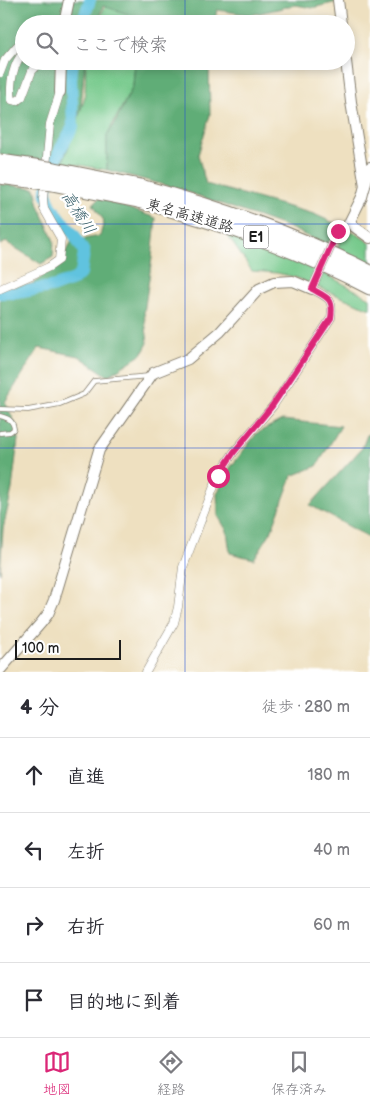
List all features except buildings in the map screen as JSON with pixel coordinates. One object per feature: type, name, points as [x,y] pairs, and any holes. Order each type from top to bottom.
[{"type":"highway","name":"東名高速道路","points":[[0,162],[55,170],[139,194],[300,254],[370,287]]},
{"type":"highway","name":"東名高速道路","points":[[0,176],[184,199],[312,245],[370,273]]},
{"type":"street","points":[[66,15],[69,0]]},
{"type":"street","points":[[338,0],[340,15]]},
{"type":"street","points":[[0,73],[5,60],[15,48]]},
{"type":"street","points":[[15,67],[11,93],[12,100],[17,101],[22,97],[33,70]]},
{"type":"street","points":[[1,286],[49,267],[59,260],[61,239],[44,209],[43,199],[50,124],[60,92],[61,70]]},
{"type":"street","points":[[347,70],[365,186]]},
{"type":"street","points":[[313,286],[338,231],[349,223],[362,197],[370,167]]},
{"type":"street","points":[[349,223],[370,238]]},
{"type":"street","points":[[0,670],[48,614],[54,600],[99,450],[152,373],[188,360],[220,332],[260,289],[274,282],[293,282],[313,286],[329,298],[333,306],[331,318],[272,406],[234,452],[218,476],[183,567],[174,623],[146,672]]},
{"type":"lane","points":[[0,409],[28,410],[60,404],[84,394],[94,381],[150,376]]},
{"type":"lane","points":[[0,416],[8,418],[13,424],[14,429],[10,432],[0,433]]},
{"type":"green space","points":[[0,0],[346,0],[312,8],[296,5],[251,15],[217,10],[216,15],[132,15],[103,6],[100,15],[15,15],[15,70],[84,70],[81,107],[63,162],[0,155]]},
{"type":"green space","points":[[105,6],[133,15],[102,15]]},
{"type":"green space","points":[[86,70],[134,70],[133,86],[107,135],[107,170],[63,162],[85,96]]},
{"type":"green space","points":[[134,70],[209,70],[210,115],[198,155],[206,184],[314,214],[336,224],[336,228],[327,246],[290,228],[176,188],[107,170],[107,135],[133,86]]},
{"type":"green space","points":[[0,184],[35,188],[39,205],[54,241],[53,257],[41,264],[6,242],[0,245]]},
{"type":"green space","points":[[99,198],[156,218],[144,313],[148,343],[142,354],[108,376],[79,356],[39,348],[5,402],[19,431],[12,489],[3,529],[0,573],[0,288],[32,284],[64,261],[65,253],[72,241],[100,236],[104,221],[93,204]]},
{"type":"green space","points":[[223,229],[312,267],[370,298],[370,309],[294,277],[277,273],[252,271]]},
{"type":"green space","points":[[344,232],[354,232],[370,243],[370,269],[336,252]]},
{"type":"green space","points":[[282,420],[341,426],[317,466],[292,476],[271,532],[254,559],[230,553],[227,531],[218,516],[217,494],[230,468],[257,433]]},
{"type":"green space","points":[[370,434],[370,538],[310,505],[362,448],[367,435]]},
{"type":"waterway","name":"高橋川","points":[[85,15],[90,0]]},
{"type":"waterway","name":"高橋川","points":[[0,293],[17,293],[56,286],[75,279],[81,273],[84,252],[75,236],[51,206],[46,192],[53,166],[73,127],[72,70]]},
{"type":"route","points":[[218,476],[234,452],[272,406],[331,318],[333,306],[329,298],[312,289],[338,231]]}]
